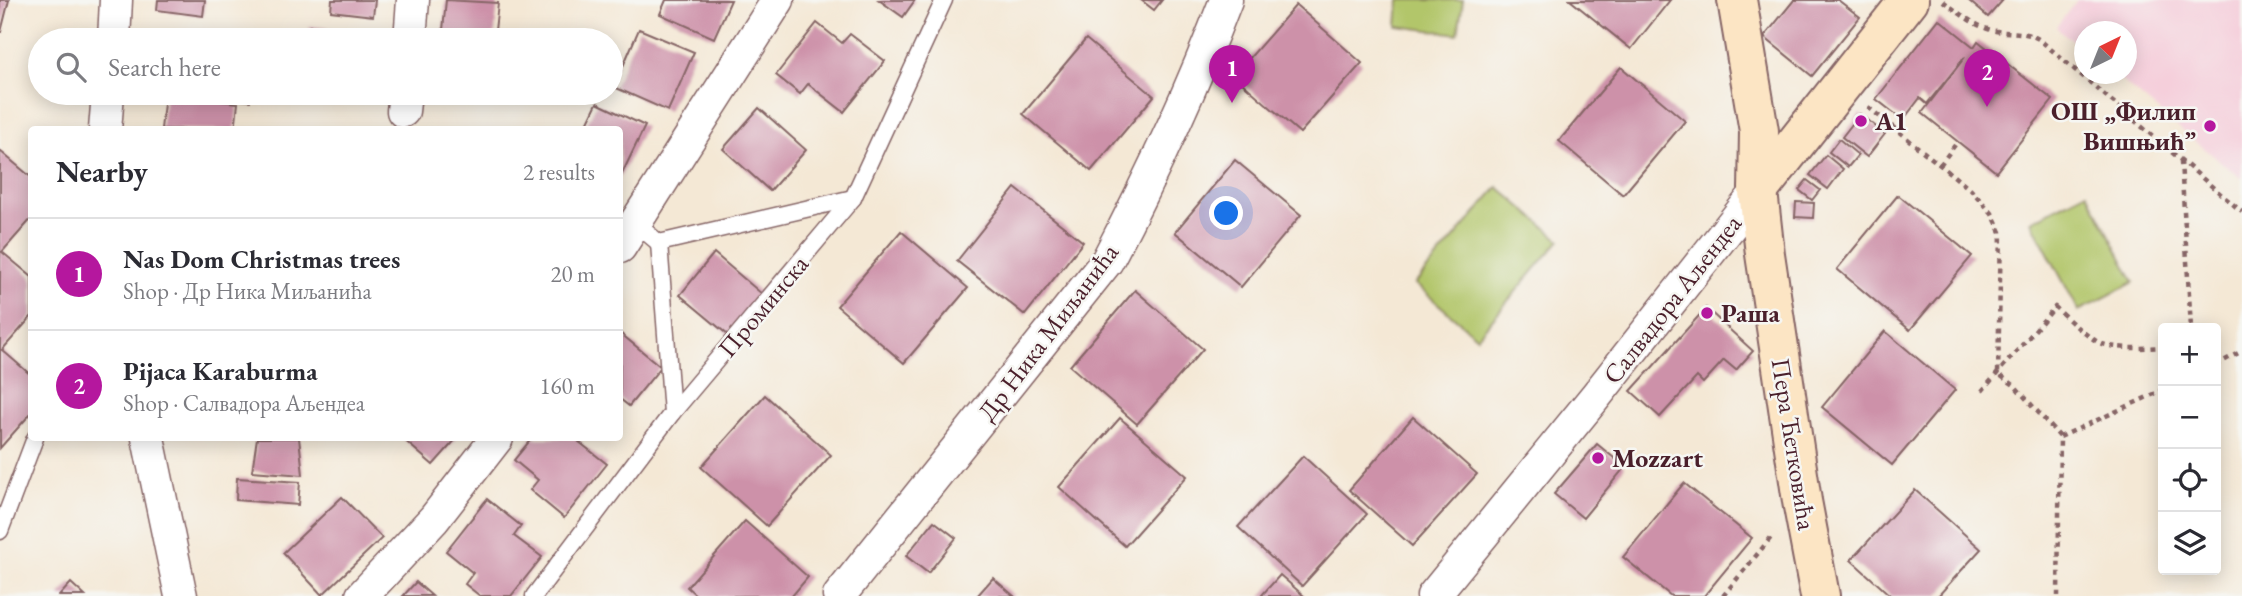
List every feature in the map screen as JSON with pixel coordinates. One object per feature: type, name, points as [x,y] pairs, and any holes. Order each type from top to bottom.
[{"type":"street","points":[[115,28],[116,0]]},
{"type":"street","points":[[411,28],[413,0]]},
{"type":"street","points":[[627,235],[778,0]]},
{"type":"street","name":"Др Ника Миљанића","points":[[839,596],[1107,261],[1156,162],[1210,43],[1226,0]]},
{"type":"street","name":"Пера Ћетковића","points":[[1738,0],[1759,131],[1758,191],[1802,501],[1820,596]]},
{"type":"street","name":"Салвадора Аљендеа","points":[[1433,596],[1596,397],[1909,0]]},
{"type":"street","points":[[105,126],[107,105]]},
{"type":"street","points":[[149,441],[181,596]]},
{"type":"street","points":[[362,596],[434,519],[495,441]]},
{"type":"lane","name":"Проминска","points":[[534,596],[672,413],[853,198],[944,0]]},
{"type":"lane","name":"Проминска","points":[[659,243],[853,198]]},
{"type":"lane","points":[[627,235],[659,243],[672,413]]},
{"type":"lane","points":[[0,531],[34,441]]},
{"type":"path","points":[[1942,1],[1989,30],[2035,36],[2242,212]]},
{"type":"path","points":[[1861,102],[1971,190],[1993,213],[2001,232],[1998,374]]},
{"type":"path","points":[[1940,166],[1958,142]]},
{"type":"path","points":[[2181,160],[2191,323]]},
{"type":"path","points":[[1982,391],[2055,307],[2100,344],[2158,347]]},
{"type":"path","points":[[2221,362],[2242,351]]},
{"type":"path","points":[[1998,374],[2014,385],[2060,437],[2058,596]]},
{"type":"path","points":[[2060,437],[2158,392]]},
{"type":"path","points":[[1723,596],[1802,501]]},
{"type":"shaded area","name":"ОШ „Филип Вишњић”","points":[[2077,0],[2242,0],[2242,179],[2125,84],[2137,84],[2137,21],[2074,21],[2074,42],[2056,27]]},
{"type":"green space","points":[[1399,0],[1463,0],[1458,34],[1397,26]]},
{"type":"green space","points":[[1498,187],[1560,240],[1477,337],[1415,284]]},
{"type":"green space","points":[[2087,192],[2134,282],[2079,311],[2031,221]]},
{"type":"building","points":[[0,0],[9,0],[1,32],[0,32]]},
{"type":"building","points":[[158,0],[205,0],[203,16],[157,10]]},
{"type":"building","points":[[332,0],[375,0],[373,16],[331,11]]},
{"type":"building","points":[[446,0],[498,3],[495,28],[443,28]]},
{"type":"building","points":[[666,0],[731,0],[714,38],[660,14]]},
{"type":"building","points":[[879,0],[915,0],[903,17]]},
{"type":"building","points":[[1141,0],[1162,0],[1154,10]]},
{"type":"building","points":[[1570,0],[1670,0],[1631,49]]},
{"type":"building","points":[[1794,0],[1838,0],[1860,17],[1812,76],[1764,37]]},
{"type":"building","points":[[1968,0],[2003,0],[1988,17]]},
{"type":"building","points":[[1296,5],[1362,63],[1300,133],[1234,76]]},
{"type":"building","points":[[1939,19],[1974,47],[1978,41],[2053,100],[1996,172],[1922,113],[1965,57],[1927,104],[1920,98],[1903,120],[1876,99]]},
{"type":"building","points":[[817,23],[842,43],[850,34],[885,61],[844,112],[808,84],[800,94],[776,75]]},
{"type":"building","points":[[639,29],[694,52],[668,111],[623,91],[623,66]]},
{"type":"building","points":[[1086,39],[1154,96],[1091,171],[1023,114]]},
{"type":"building","points":[[1621,67],[1685,121],[1623,195],[1559,141]]},
{"type":"building","points":[[164,105],[238,105],[235,126],[161,126]]},
{"type":"building","points":[[596,105],[601,105],[645,126],[623,172],[623,126],[586,126]]},
{"type":"building","points":[[759,108],[806,150],[770,191],[723,149]]},
{"type":"building","points":[[1860,114],[1885,134],[1867,157],[1842,137]]},
{"type":"building","points":[[1839,139],[1858,155],[1848,167],[1829,152]]},
{"type":"building","points":[[0,151],[28,175],[28,223],[2,252],[28,274],[28,321],[2,350],[28,373],[28,416],[0,448]]},
{"type":"building","points":[[1826,155],[1843,169],[1828,189],[1810,175]]},
{"type":"building","points":[[1235,160],[1301,215],[1241,287],[1175,232]]},
{"type":"building","points":[[1807,180],[1820,190],[1812,200],[1799,190]]},
{"type":"building","points":[[1015,188],[1083,242],[1025,315],[957,261]]},
{"type":"building","points":[[1898,195],[1972,256],[1910,330],[1837,269]]},
{"type":"building","points":[[1796,202],[1814,203],[1813,218],[1795,217]]},
{"type":"building","points":[[901,231],[968,288],[904,363],[837,306]]},
{"type":"building","points":[[714,253],[762,294],[728,335],[680,295]]},
{"type":"building","points":[[1135,290],[1203,349],[1137,424],[1070,366]]},
{"type":"building","points":[[1706,308],[1753,351],[1736,370],[1724,360],[1703,383],[1697,377],[1660,417],[1631,391]]},
{"type":"building","points":[[1885,331],[1955,390],[1892,465],[1822,407]]},
{"type":"building","points":[[623,335],[661,367],[629,406],[623,401]]},
{"type":"building","points":[[765,395],[831,455],[767,526],[701,467]]},
{"type":"building","points":[[1413,417],[1477,474],[1412,546],[1349,490]]},
{"type":"building","points":[[1120,418],[1187,476],[1125,546],[1059,487]]},
{"type":"building","points":[[257,441],[299,441],[303,475],[252,471]]},
{"type":"building","points":[[405,441],[454,441],[433,465]]},
{"type":"building","points":[[530,441],[580,441],[607,464],[564,518],[530,490],[538,480],[514,460]]},
{"type":"building","points":[[1597,444],[1625,467],[1583,518],[1554,494]]},
{"type":"building","points":[[1303,456],[1367,514],[1302,586],[1238,527]]},
{"type":"building","points":[[237,478],[300,482],[298,505],[236,500]]},
{"type":"building","points":[[1684,483],[1752,538],[1704,596],[1671,596],[1623,557]]},
{"type":"building","points":[[1915,490],[1981,549],[1938,596],[1891,596],[1851,560]]},
{"type":"building","points":[[342,497],[382,538],[322,595],[283,553]]},
{"type":"building","points":[[487,499],[521,526],[514,536],[542,557],[511,596],[480,596],[465,584],[473,573],[446,551]]},
{"type":"building","points":[[745,521],[808,577],[792,596],[697,596],[687,587]]},
{"type":"building","points":[[934,521],[956,538],[928,573],[906,556]]},
{"type":"building","points":[[1280,575],[1304,596],[1261,596]]},
{"type":"building","points":[[993,578],[1014,596],[977,596]]},
{"type":"building","points":[[416,582],[432,596],[403,596]]},
{"type":"building","points":[[71,583],[85,596],[59,596]]},
{"type":"place","name":"Nas Dom Christmas trees","points":[[1232,103]]},
{"type":"place","name":"Pijaca Karaburma","points":[[1987,107]]},
{"type":"place","name":"A1","points":[[1861,121]]},
{"type":"place","name":"ОШ „Филип Вишњић”","points":[[2210,126]]},
{"type":"place","name":"Раша","points":[[1707,313]]},
{"type":"place","name":"Mozzart","points":[[1598,458]]}]
